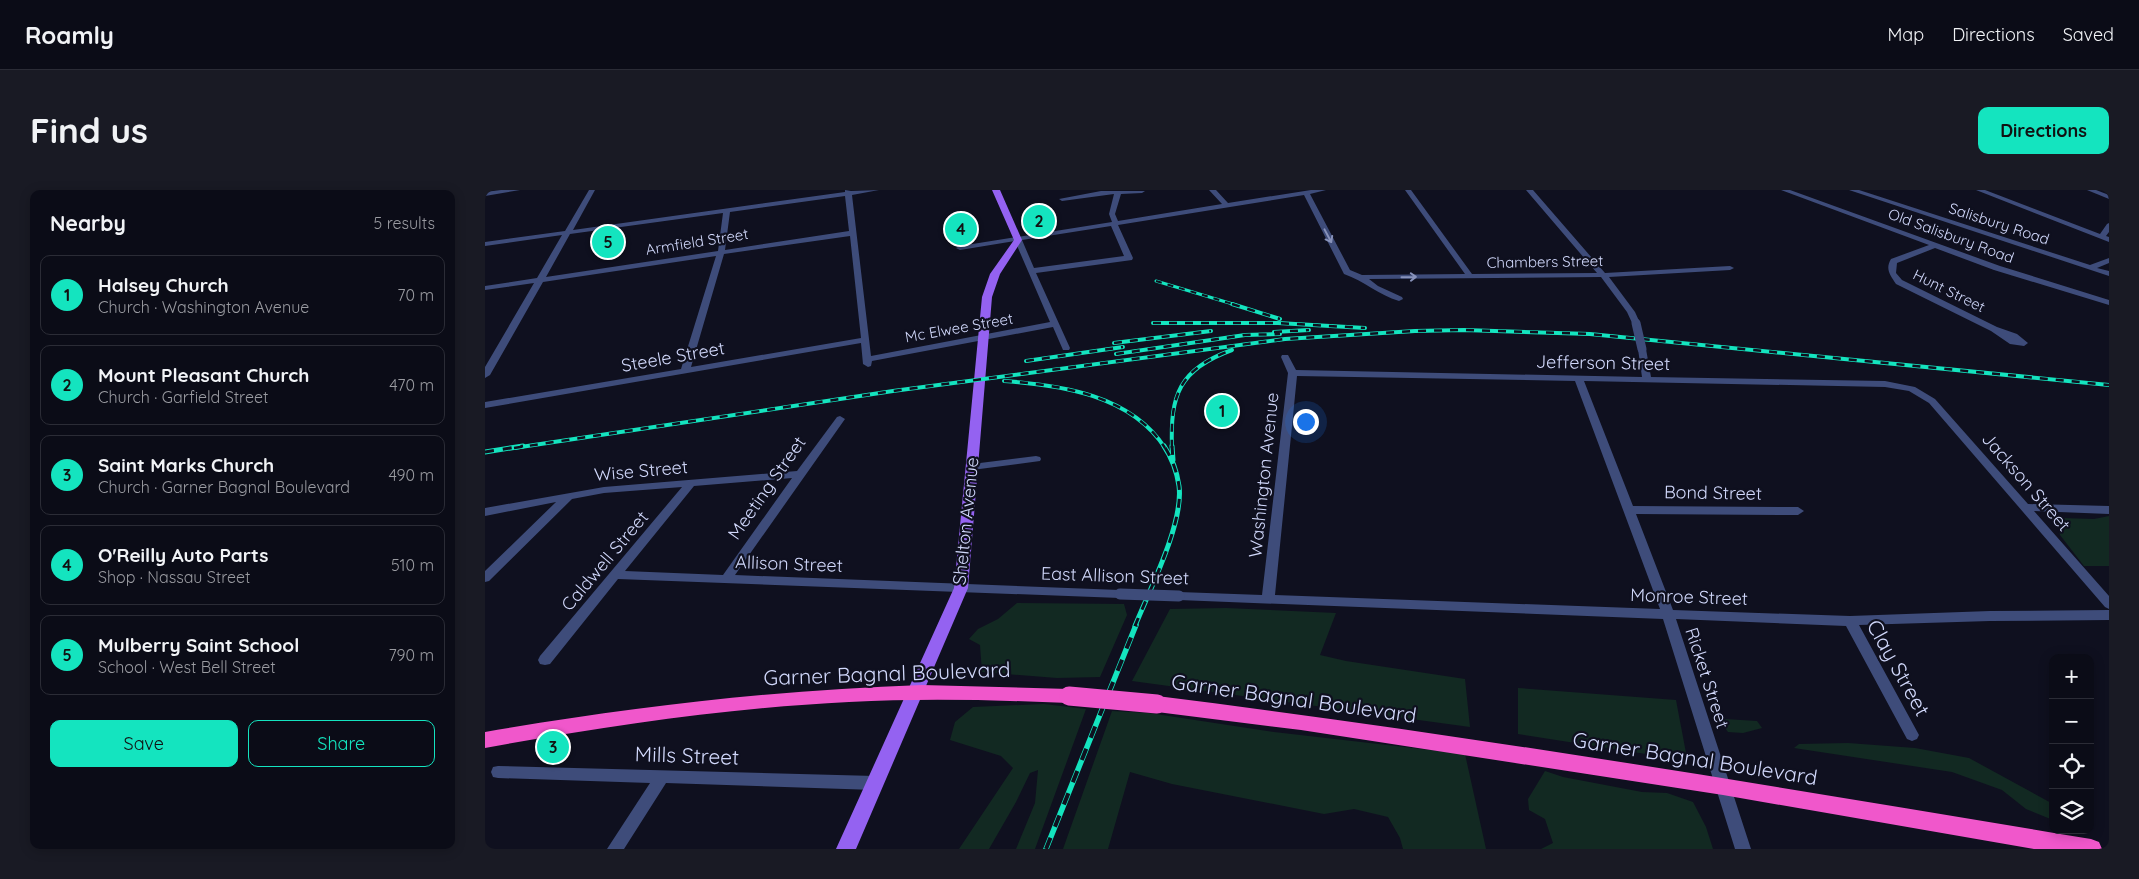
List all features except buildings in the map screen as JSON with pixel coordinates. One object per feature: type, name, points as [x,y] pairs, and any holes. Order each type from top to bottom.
[{"type":"highway","name":"Garner Bagnal Boulevard","points":[[485,740],[665,711],[734,704],[914,693],[999,693],[1069,696],[1157,704],[1311,724],[1723,786],[2091,849]]},
{"type":"main road","points":[[996,190],[1018,240]]},
{"type":"main road","name":"Shelton Avenue","points":[[846,849],[961,588],[989,283],[995,270],[1018,240]]},
{"type":"street","points":[[485,194],[517,190]]},
{"type":"street","points":[[485,375],[593,190]]},
{"type":"street","points":[[485,244],[848,192],[876,190]]},
{"type":"street","points":[[1212,190],[1227,206]]},
{"type":"street","points":[[960,248],[1323,190]]},
{"type":"street","points":[[1408,190],[1470,276]]},
{"type":"street","points":[[1529,190],[1603,275],[1631,312],[1636,323],[1647,380]]},
{"type":"street","name":"Old Salisbury Road","points":[[1784,190],[2024,278],[2109,303]]},
{"type":"street","name":"Salisbury Road","points":[[1852,190],[2109,274]]},
{"type":"street","points":[[1979,190],[2106,238],[2109,225]]},
{"type":"street","points":[[2090,190],[2109,198]]},
{"type":"street","points":[[1062,199],[1142,191]]},
{"type":"street","points":[[848,192],[865,340]]},
{"type":"street","points":[[1032,271],[1129,258],[1114,226],[1116,224],[1112,214],[1118,192]]},
{"type":"street","points":[[1249,192],[1259,201]]},
{"type":"street","points":[[1305,193],[1347,272],[1361,277],[1375,288],[1399,299]]},
{"type":"street","points":[[685,371],[721,253],[727,210]]},
{"type":"street","name":"Armfield Street","points":[[485,288],[853,233]]},
{"type":"street","points":[[1018,240],[1066,348]]},
{"type":"street","name":"Hunt Street","points":[[1934,246],[1894,261],[1892,268],[1893,276],[1899,282],[1994,329]]},
{"type":"street","points":[[2090,268],[2109,260]]},
{"type":"street","name":"Chambers Street","points":[[1361,277],[1603,275],[1730,268]]},
{"type":"street","name":"Mc Elwee Street","points":[[865,340],[868,362],[1056,324]]},
{"type":"street","name":"Steele Street","points":[[485,404],[865,340]]},
{"type":"street","points":[[485,358],[496,356]]},
{"type":"street","name":"Washington Avenue","points":[[1268,599],[1293,373],[1285,356]]},
{"type":"street","name":"Jefferson Street","points":[[1293,373],[1885,384],[1911,389]]},
{"type":"street","name":"Ricket Street","points":[[1579,378],[1668,614],[1743,849]]},
{"type":"street","name":"Jackson Street","points":[[1911,389],[1932,401],[2109,604]]},
{"type":"street","name":"Meeting Street","points":[[726,579],[840,419]]},
{"type":"street","points":[[972,467],[1037,459]]},
{"type":"street","name":"Wise Street","points":[[485,512],[611,490],[801,474]]},
{"type":"street","name":"Caldwell Street","points":[[545,660],[691,484]]},
{"type":"street","points":[[485,578],[568,497]]},
{"type":"street","points":[[2024,506],[2109,510]]},
{"type":"street","name":"Bond Street","points":[[1629,510],[1797,511]]},
{"type":"street","name":"Allison Street","points":[[615,576],[961,588]]},
{"type":"street","name":"East Allison Street","points":[[961,588],[1268,599]]},
{"type":"street","name":"Monroe Street","points":[[1268,599],[1850,621],[1989,616],[2109,615]]},
{"type":"street","name":"Clay Street","points":[[1850,621],[1912,735]]},
{"type":"street","name":"Mills Street","points":[[498,772],[875,783]]},
{"type":"street","points":[[615,849],[662,776]]},
{"type":"green space","points":[[2109,516],[2109,566],[2084,566],[2060,535],[2057,524],[2060,518],[2094,519]]},
{"type":"green space","points":[[1017,603],[1124,604],[1127,615],[1100,677],[1057,678],[982,672],[980,645],[969,639],[978,629],[998,619]]},
{"type":"green space","points":[[1226,608],[1336,613],[1320,655],[1346,661],[1465,679],[1470,727],[1132,681],[1170,609]]},
{"type":"green space","points":[[1518,688],[1676,700],[1686,753],[1646,754],[1518,734]]},
{"type":"green space","points":[[1044,704],[1086,709],[1035,849],[1016,849],[1035,803],[1038,770],[1030,773],[989,849],[959,849],[1013,768],[1001,756],[950,740],[955,722],[973,707]]},
{"type":"green space","points":[[1112,711],[1149,713],[1274,732],[1465,754],[1486,849],[1403,849],[1400,838],[1388,817],[1354,809],[1324,814],[1172,784],[1130,772],[1108,849],[1063,849]]},
{"type":"green space","points":[[1725,719],[1757,721],[1762,728],[1743,733],[1728,732],[1723,725]]},
{"type":"green space","points":[[1848,743],[1915,748],[1969,758],[2049,802],[2049,818],[2026,809],[2002,790],[1952,772],[1794,748],[1799,744]]},
{"type":"green space","points":[[1545,771],[1563,777],[1642,792],[1667,793],[1693,802],[1706,827],[1713,849],[1541,849],[1553,843],[1545,819],[1529,810],[1528,799]]},
{"type":"railway","points":[[1156,281],[1236,305]]},
{"type":"railway","points":[[1232,304],[1280,319]]},
{"type":"railway","points":[[1153,323],[1278,323],[1365,328]]},
{"type":"railway","points":[[1274,332],[1309,330]]},
{"type":"railway","points":[[514,448],[893,391],[1285,339],[1415,331],[1464,330],[1590,334],[2109,385]]},
{"type":"railway","points":[[1114,343],[1211,331]]},
{"type":"railway","points":[[1116,354],[1245,335],[1280,334]]},
{"type":"railway","points":[[1026,361],[1123,347]]},
{"type":"railway","points":[[1172,446],[1173,413],[1181,386],[1189,375],[1200,366],[1214,357],[1232,350]]},
{"type":"railway","points":[[1004,381],[1048,386],[1093,396],[1134,416],[1151,430],[1165,448]]},
{"type":"railway","points":[[485,452],[523,446]]},
{"type":"railway","points":[[1135,626],[1164,557],[1176,519],[1179,501],[1177,476],[1172,460],[1164,446]]},
{"type":"railway","points":[[1172,446],[1173,460]]},
{"type":"railway","points":[[1046,849],[1136,625]]},
{"type":"place","name":"Mount Pleasant Church","points":[[1039,221]]},
{"type":"place","name":"O'Reilly Auto Parts","points":[[961,229]]},
{"type":"place","name":"Mulberry Saint School","points":[[608,242]]},
{"type":"place","name":"Halsey Church","points":[[1222,411]]},
{"type":"place","name":"Saint Marks Church","points":[[553,747]]}]
